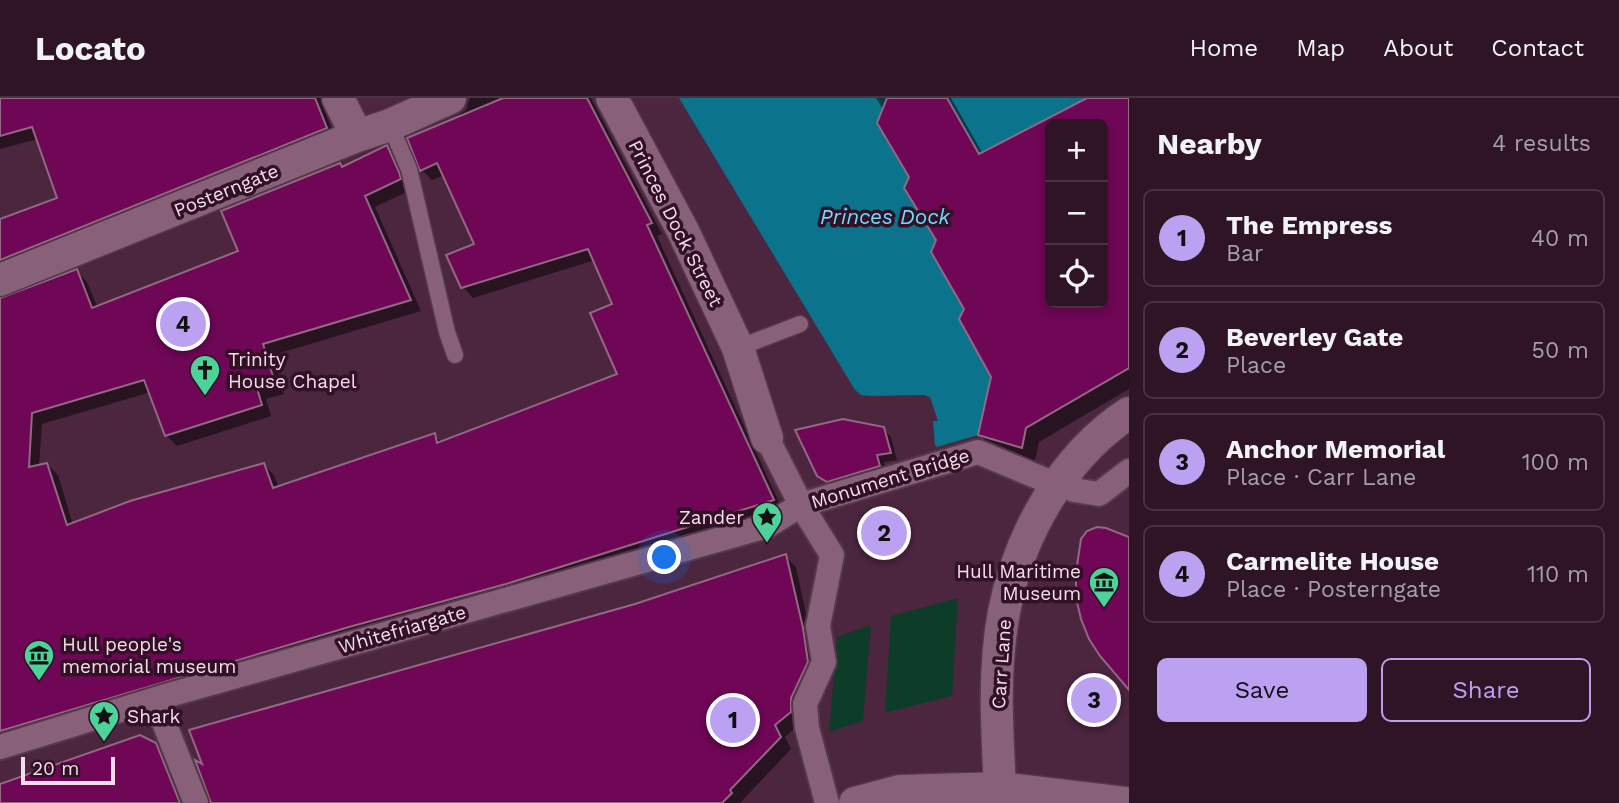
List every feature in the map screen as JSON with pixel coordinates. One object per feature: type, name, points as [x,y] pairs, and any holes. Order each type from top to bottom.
[{"type":"street","points":[[338,98],[357,136]]},
{"type":"street","name":"Posterngate","points":[[0,280],[390,125],[450,98]]},
{"type":"street","name":"Princes Dock Street","points":[[612,98],[682,231],[738,348],[767,438],[801,505],[832,555],[818,626],[824,662],[805,704],[807,728],[827,803]]},
{"type":"street","name":"Carr Lane","points":[[1000,788],[997,690],[1004,611],[1020,558],[1044,505],[1066,487],[1090,444],[1129,412]]},
{"type":"street","name":"Monument Bridge","points":[[801,505],[978,452],[1066,487]]},
{"type":"street","points":[[1066,487],[1099,494],[1129,471]]},
{"type":"street","name":"Whitefriargate","points":[[0,747],[155,700],[767,526],[801,505]]},
{"type":"street","points":[[155,700],[196,803]]},
{"type":"street","points":[[855,803],[900,791],[1000,788],[1124,803],[1129,793]]},
{"type":"lane","points":[[390,125],[409,169],[447,332],[455,355]]},
{"type":"lane","points":[[738,348],[800,324]]},
{"type":"shaded area","points":[[0,98],[1129,98],[1129,803],[0,803]]},
{"type":"green space","points":[[958,598],[952,696],[885,713],[891,616]]},
{"type":"green space","points":[[871,625],[863,721],[829,732],[837,637]]},
{"type":"water","name":"Princes Dock","points":[[679,98],[1087,98],[987,150],[982,157],[1045,277],[1045,308],[1062,308],[1078,339],[988,389],[978,435],[937,447],[933,421],[938,421],[930,397],[870,396],[861,395],[855,390]]},
{"type":"building","points":[[0,98],[315,98],[327,128],[0,260],[0,219],[57,198],[32,127],[0,136]]},
{"type":"building","points":[[503,98],[587,98],[652,223],[647,225],[774,500],[506,584],[349,627],[0,731],[0,298],[77,269],[92,308],[238,251],[221,211],[340,163],[342,167],[387,145],[399,172],[401,179],[365,196],[411,300],[263,344],[275,383],[257,388],[262,405],[165,436],[144,380],[32,413],[29,467],[47,463],[67,525],[130,501],[264,463],[273,488],[435,433],[437,443],[617,374],[590,313],[612,304],[588,249],[461,288],[446,255],[474,244],[437,163],[420,171],[407,138]]},
{"type":"building","points":[[887,98],[947,98],[979,154],[1045,120],[1045,308],[1108,308],[1108,119],[1046,119],[1087,98],[1129,98],[1129,368],[1026,428],[1022,448],[978,435],[991,377],[959,319],[964,309],[931,252],[936,240],[904,188],[909,177],[877,123]]},
{"type":"building","points":[[843,419],[884,427],[891,453],[877,455],[880,466],[827,482],[817,476],[795,430]]},
{"type":"building","name":"Hull Maritime Museum","points":[[1097,527],[1129,537],[1129,690],[1089,639],[1076,598],[1076,572],[1081,539],[1087,531]]},
{"type":"building","points":[[786,554],[808,662],[791,698],[791,712],[775,725],[781,737],[730,790],[732,793],[722,803],[211,803],[195,760],[202,764],[189,730],[635,604]]},
{"type":"building","points":[[140,735],[156,743],[180,803],[0,803],[0,784]]},
{"type":"place","name":"Carmelite House","points":[[183,324]]},
{"type":"place","name":"Trinity House Chapel","points":[[205,397]]},
{"type":"place","name":"Beverley Gate","points":[[884,533]]},
{"type":"place","name":"Zander","points":[[767,544]]},
{"type":"place","name":"Hull Maritime Museum","points":[[1104,609]]},
{"type":"place","name":"Hull people's memorial museum","points":[[39,682]]},
{"type":"place","name":"Anchor Memorial","points":[[1094,700]]},
{"type":"place","name":"The Empress","points":[[733,720]]},
{"type":"place","name":"Shark","points":[[104,743]]}]
